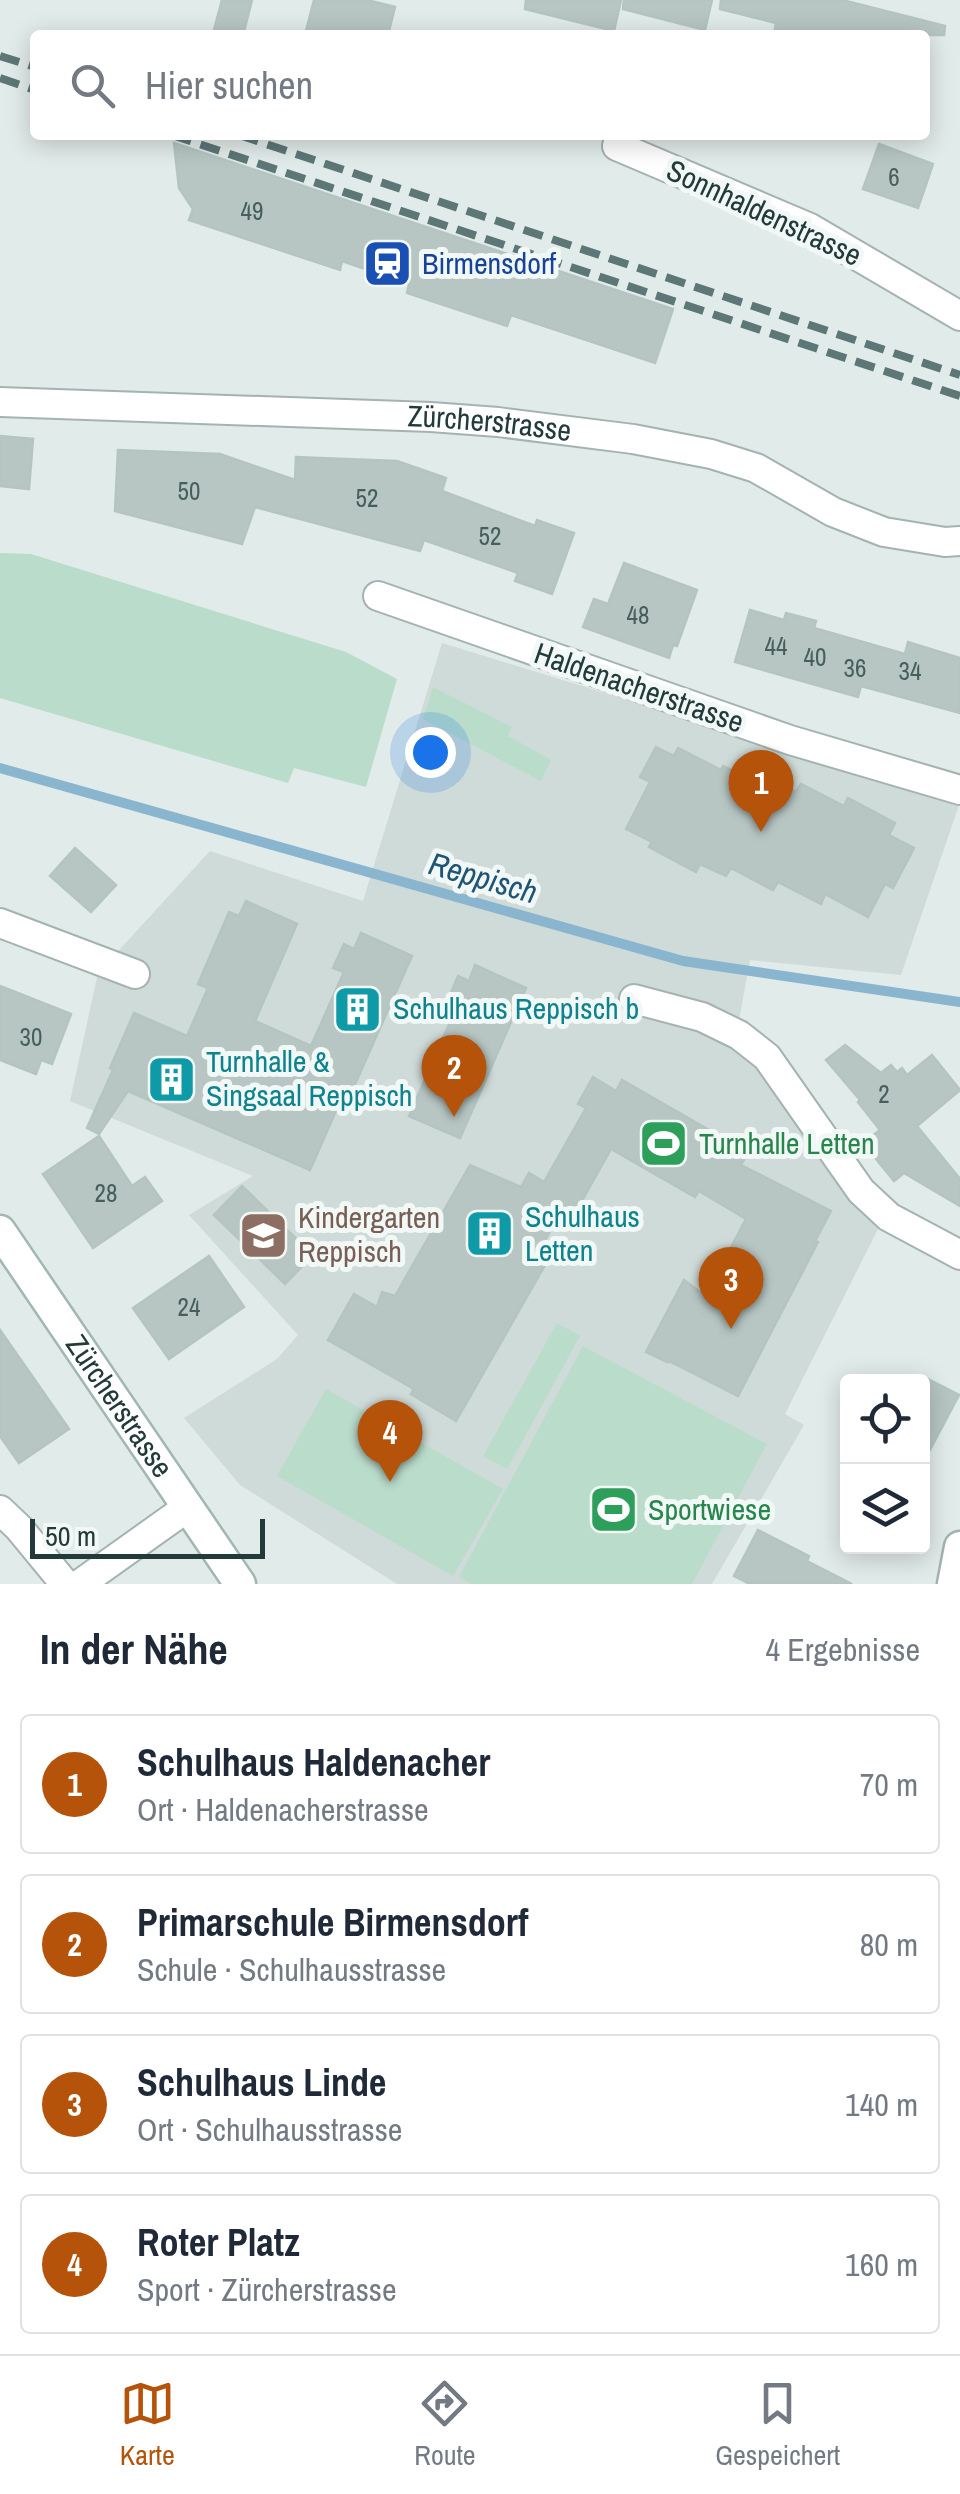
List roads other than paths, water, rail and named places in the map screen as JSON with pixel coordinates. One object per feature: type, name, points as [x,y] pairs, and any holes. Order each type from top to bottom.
[{"type":"main road","name":"Zürcherstrasse","points":[[0,1230],[240,1584]]},
{"type":"main road","points":[[953,1584],[960,1547]]},
{"type":"street","name":"Sonnhaldenstrasse","points":[[616,146],[810,228],[960,316]]},
{"type":"street","name":"Zürcherstrasse","points":[[0,402],[432,418],[634,439],[756,468],[833,512],[884,532],[960,541]]},
{"type":"street","name":"Haldenacherstrasse","points":[[378,596],[790,740],[960,790]]},
{"type":"street","points":[[0,923],[134,974]]},
{"type":"street","points":[[634,998],[702,1017],[739,1035],[767,1057],[861,1191],[888,1217],[960,1255]]},
{"type":"street","points":[[80,1584],[188,1506]]},
{"type":"street","points":[[0,1510],[20,1528],[64,1584]]},
{"type":"waterway","name":"Reppisch","points":[[0,768],[683,961],[960,1002]]},
{"type":"railway","points":[[0,56],[30,65]]},
{"type":"railway","points":[[0,78],[30,88]]},
{"type":"railway","points":[[187,140],[960,396]]},
{"type":"railway","points":[[254,140],[960,375]]},
{"type":"place","name":"Birmensdorf","points":[[387,264]]},
{"type":"place","name":"Schulhaus Haldenacher","points":[[761,832]]},
{"type":"place","name":"Schulhaus Reppisch b","points":[[358,1009]]},
{"type":"place","name":"Turnhalle & Singsaal Reppisch","points":[[171,1079]]},
{"type":"place","name":"Primarschule Birmensdorf","points":[[454,1117]]},
{"type":"place","name":"Turnhalle Letten","points":[[664,1144]]},
{"type":"place","name":"Schulhaus Letten","points":[[490,1234]]},
{"type":"place","name":"Kindergarten Reppisch","points":[[263,1235]]},
{"type":"place","name":"Schulhaus Linde","points":[[731,1329]]},
{"type":"place","name":"Roter Platz","points":[[390,1482]]},
{"type":"place","name":"Sportwiese","points":[[613,1510]]}]
